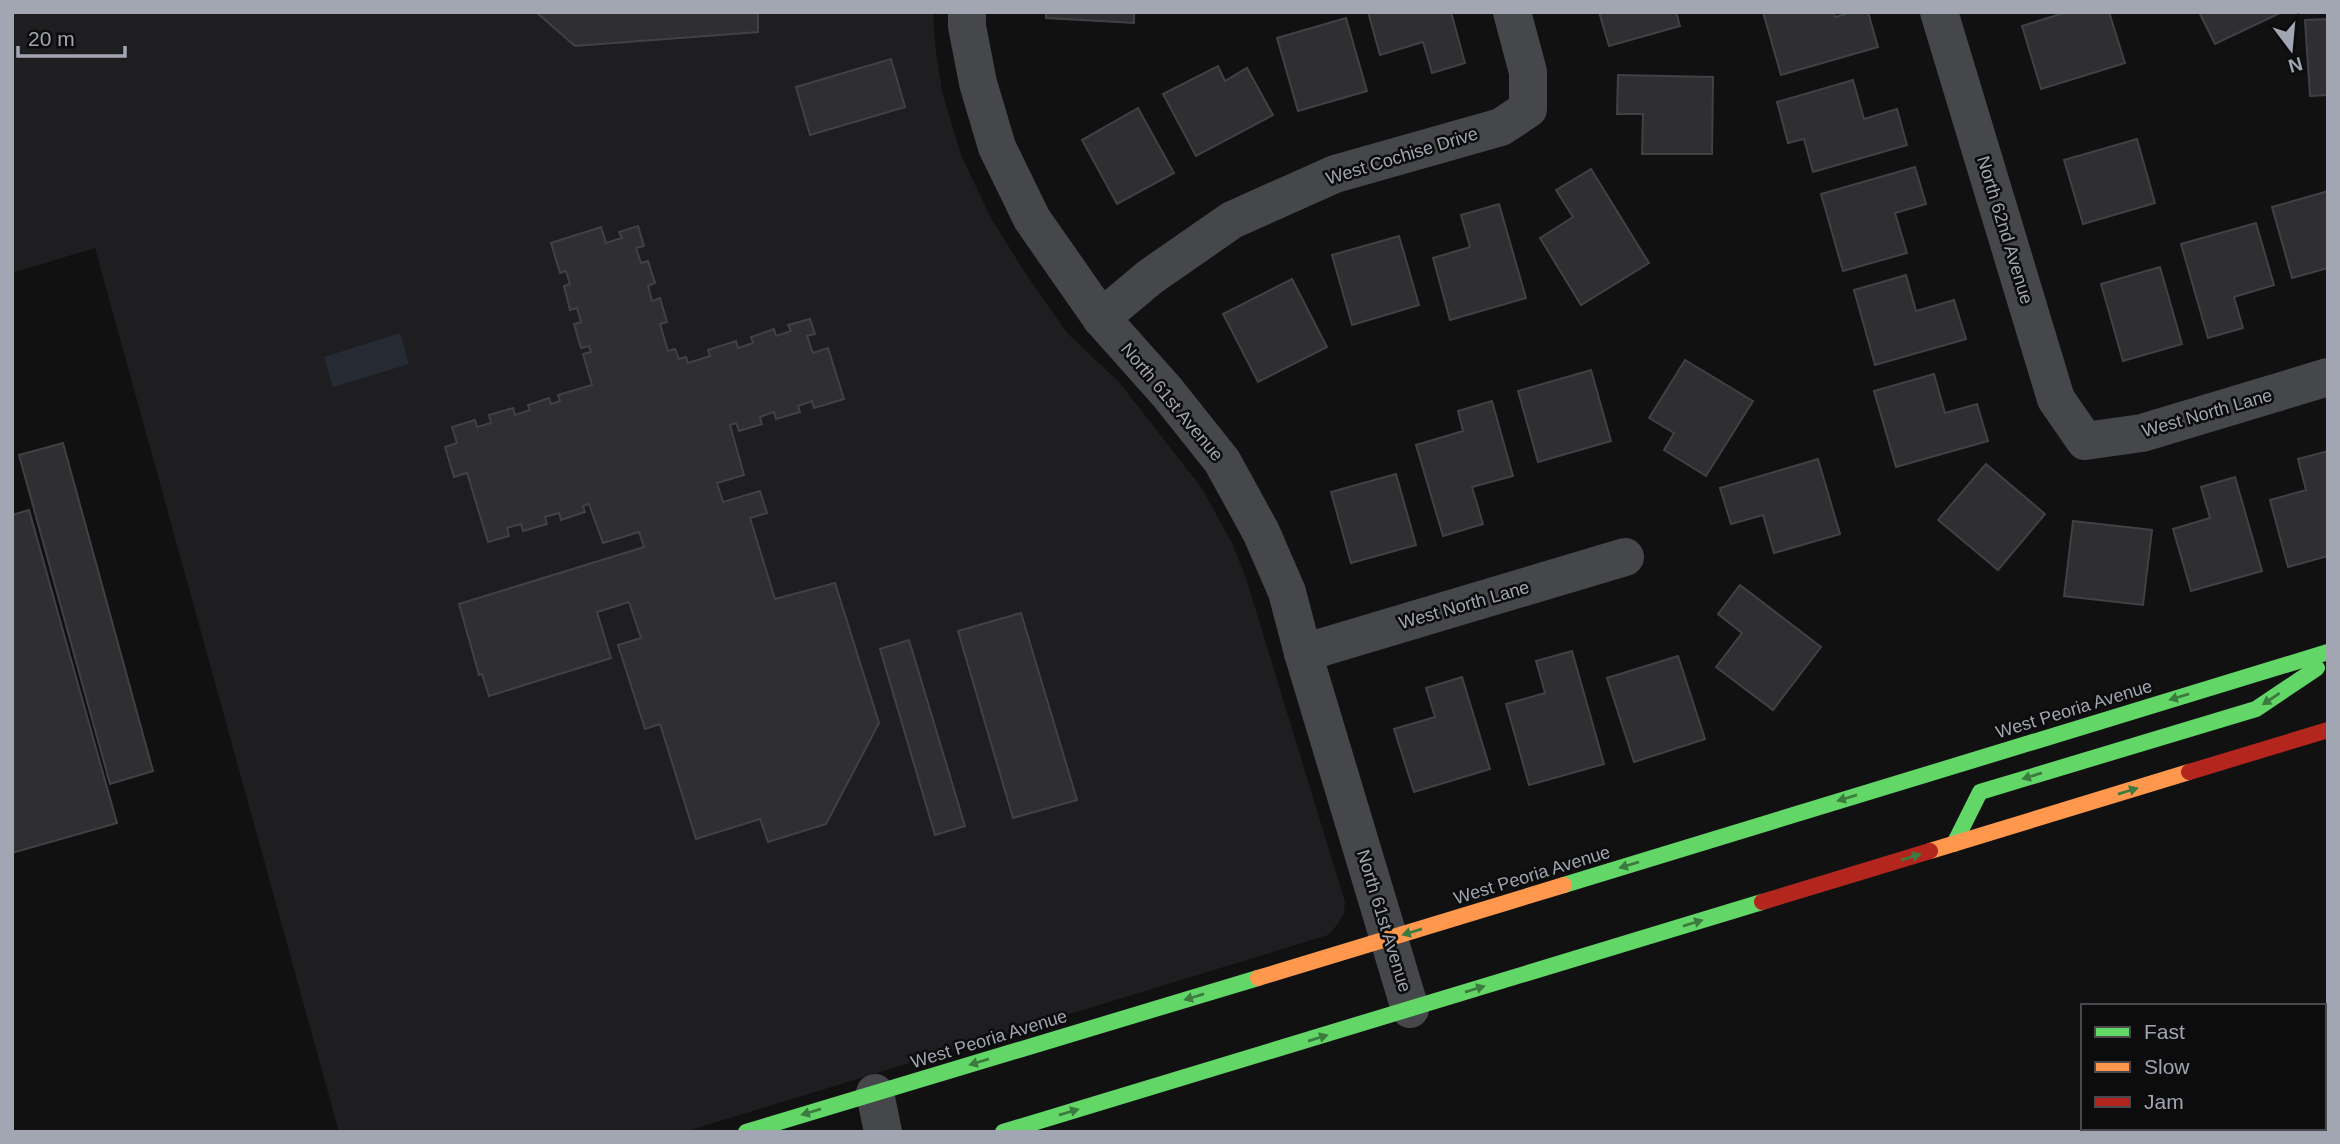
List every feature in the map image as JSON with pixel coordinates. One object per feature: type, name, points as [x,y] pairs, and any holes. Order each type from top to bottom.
[{"type":"main road","name":"West Peoria Avenue","points":[[746,1132],[2328,652]]},
{"type":"main road","points":[[1954,844],[1980,792],[2256,709],[2328,661]]},
{"type":"main road","points":[[1003,1132],[2328,730]]},
{"type":"street","name":"North 61st Avenue","points":[[967,12],[967,26],[978,83],[997,147],[1032,219],[1101,318],[1167,392],[1223,461],[1261,532],[1287,592],[1387,939],[1410,1009]]},
{"type":"street","name":"West Cochise Drive","points":[[1101,318],[1150,277],[1233,220],[1335,174],[1501,127],[1528,109],[1528,72],[1511,12]]},
{"type":"street","name":"North 62nd Avenue","points":[[1939,12],[2056,398],[2085,440]]},
{"type":"street","name":"West North Lane","points":[[2085,440],[2142,433],[2328,377]]},
{"type":"street","name":"West North Lane","points":[[1303,653],[1625,557]]},
{"type":"street","points":[[875,1093],[883,1132]]},
{"type":"shaded area","points":[[12,12],[933,12],[942,91],[961,155],[991,218],[1067,333],[1119,382],[1201,487],[1231,541],[1245,575],[1345,902],[1344,913],[1337,925],[1328,935],[684,1132],[339,1132],[95,248],[12,273]]},
{"type":"shaded area","points":[[400,333],[409,364],[333,387],[324,357]]},
{"type":"building","points":[[536,12],[758,12],[758,32],[575,46]]},
{"type":"building","points":[[1046,12],[1134,12],[1134,23],[1046,18]]},
{"type":"building","points":[[1368,12],[1451,12],[1465,63],[1432,73],[1423,42],[1380,55]]},
{"type":"building","points":[[1599,12],[1676,12],[1680,26],[1609,46]]},
{"type":"building","points":[[1763,12],[1834,12],[1835,17],[1853,12],[1868,12],[1878,47],[1781,75]]},
{"type":"building","points":[[2067,12],[2109,12],[2125,63],[2041,89],[2022,26]]},
{"type":"building","points":[[2199,12],[2282,12],[2215,44]]},
{"type":"building","points":[[1346,18],[1367,91],[1298,111],[1277,38]]},
{"type":"building","points":[[2328,19],[2328,95],[2310,96],[2305,20]]},
{"type":"building","points":[[891,59],[905,107],[810,135],[796,87]]},
{"type":"building","points":[[1218,66],[1225,81],[1247,68],[1273,115],[1196,156],[1163,94]]},
{"type":"building","points":[[1618,75],[1713,77],[1712,154],[1642,154],[1643,114],[1617,114]]},
{"type":"building","points":[[1853,80],[1864,119],[1897,109],[1907,145],[1813,172],[1804,139],[1788,143],[1777,102]]},
{"type":"building","points":[[1138,108],[1174,173],[1117,204],[1082,140]]},
{"type":"building","points":[[2137,139],[2155,203],[2083,224],[2064,160]]},
{"type":"building","points":[[1915,167],[1926,204],[1895,213],[1907,253],[1843,271],[1821,194]]},
{"type":"building","points":[[1591,169],[1649,263],[1581,305],[1540,238],[1573,217],[1556,190]]},
{"type":"building","points":[[2328,191],[2328,268],[2292,278],[2272,207]]},
{"type":"building","points":[[1499,204],[1526,298],[1450,320],[1433,258],[1470,247],[1461,215]]},
{"type":"building","points":[[2256,223],[2274,285],[2234,297],[2243,328],[2208,338],[2181,244]]},
{"type":"building","points":[[638,226],[644,246],[636,248],[641,263],[648,261],[655,283],[648,286],[652,301],[660,298],[667,322],[660,324],[668,351],[675,349],[679,359],[686,357],[688,363],[710,356],[708,350],[736,341],[738,348],[753,343],[751,337],[774,329],[776,336],[791,331],[788,325],[810,319],[815,334],[807,336],[813,353],[828,348],[844,399],[814,408],[812,401],[798,406],[800,412],[776,419],[774,412],[760,417],[762,424],[739,431],[736,423],[730,425],[744,475],[717,483],[723,502],[760,491],[767,513],[750,518],[775,599],[835,583],[879,723],[826,824],[768,842],[760,819],[696,839],[660,724],[645,729],[618,645],[641,638],[629,602],[597,612],[611,658],[489,696],[482,674],[479,675],[459,604],[644,547],[639,532],[603,543],[589,504],[583,506],[585,512],[561,520],[559,513],[545,517],[547,524],[523,531],[521,524],[507,528],[509,536],[488,542],[467,473],[454,477],[445,447],[457,443],[452,427],[475,420],[477,427],[491,423],[489,415],[513,408],[515,415],[530,410],[528,405],[549,398],[551,404],[560,401],[558,395],[592,385],[583,354],[591,352],[589,346],[581,348],[574,324],[581,322],[577,308],[570,310],[564,286],[570,284],[566,271],[560,273],[551,243],[601,227],[606,243],[622,238],[619,232]]},
{"type":"building","points":[[1399,236],[1419,305],[1352,325],[1332,255]]},
{"type":"building","points":[[2160,267],[2182,344],[2123,361],[2101,284]]},
{"type":"building","points":[[1906,275],[1916,311],[1954,300],[1966,339],[1875,365],[1854,290]]},
{"type":"building","points":[[1292,279],[1327,347],[1258,382],[1223,314]]},
{"type":"building","points":[[1685,360],[1753,401],[1706,476],[1664,450],[1674,433],[1649,418]]},
{"type":"building","points":[[1591,370],[1611,441],[1538,462],[1518,391]]},
{"type":"building","points":[[1934,374],[1945,413],[1977,404],[1988,441],[1896,467],[1874,391]]},
{"type":"building","points":[[1492,401],[1513,476],[1472,487],[1483,524],[1443,536],[1416,445],[1463,431],[1458,411]]},
{"type":"building","points":[[63,443],[153,771],[110,784],[19,455]]},
{"type":"building","points":[[2328,451],[2328,556],[2288,567],[2270,500],[2306,490],[2298,459]]},
{"type":"building","points":[[1818,459],[1840,534],[1774,553],[1763,515],[1731,524],[1720,488]]},
{"type":"building","points":[[1986,464],[2045,514],[1998,570],[1938,520]]},
{"type":"building","points":[[1396,474],[1416,545],[1351,563],[1331,492]]},
{"type":"building","points":[[2235,477],[2262,571],[2191,591],[2173,529],[2210,518],[2201,487]]},
{"type":"building","points":[[29,510],[117,823],[12,853],[12,515]]},
{"type":"building","points":[[2073,521],[2152,530],[2143,605],[2064,596]]},
{"type":"building","points":[[1740,585],[1821,647],[1773,710],[1716,667],[1742,633],[1718,614]]},
{"type":"building","points":[[1021,613],[1077,800],[1013,818],[958,631]]},
{"type":"building","points":[[909,640],[965,826],[935,835],[880,649]]},
{"type":"building","points":[[1572,651],[1604,764],[1529,785],[1506,704],[1545,693],[1536,661]]},
{"type":"building","points":[[1678,656],[1705,739],[1634,762],[1607,678]]},
{"type":"building","points":[[1462,677],[1490,769],[1414,792],[1394,729],[1435,717],[1426,688]]},
{"type":"traffic: fast","points":[[1564,885],[2328,652]]},
{"type":"traffic: fast","points":[[1954,844],[1980,792],[2256,709],[2317,668]]},
{"type":"traffic: fast","points":[[1003,1132],[1762,902]]},
{"type":"traffic: fast","points":[[746,1132],[1258,978]]},
{"type":"traffic: slow","points":[[1930,851],[2189,772]]},
{"type":"traffic: slow","points":[[1258,978],[1564,885]]},
{"type":"traffic: jam","points":[[2189,772],[2328,730]]},
{"type":"traffic: jam","points":[[1762,902],[1930,851]]}]
